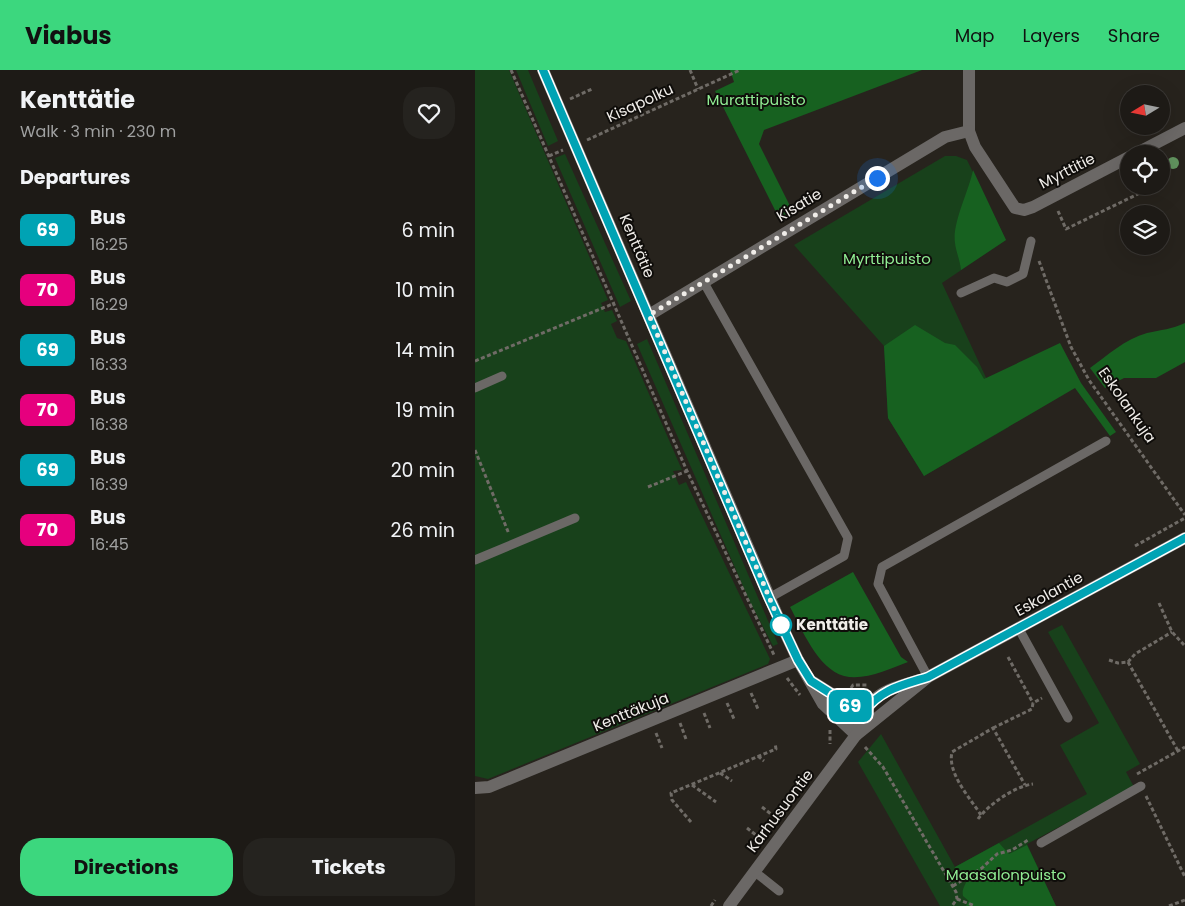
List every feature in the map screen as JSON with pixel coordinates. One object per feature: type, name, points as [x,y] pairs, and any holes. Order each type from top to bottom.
[{"type":"street","name":"Kenttätie","points":[[543,70],[769,598],[798,660],[823,704],[856,735]]},
{"type":"street","points":[[969,70],[969,131]]},
{"type":"street","points":[[1152,145],[1185,128]]},
{"type":"street","name":"Myrttitie","points":[[969,131],[975,147],[1009,202],[1019,209],[1033,207],[1120,162]]},
{"type":"street","name":"Kisatie","points":[[649,315],[945,137],[969,131]]},
{"type":"street","name":"Eskolantie","points":[[856,735],[866,718],[928,677],[1185,538]]},
{"type":"street","name":"Kenttäkuja","points":[[475,788],[489,787],[798,660]]},
{"type":"street","name":"Kenttätie","points":[[811,681],[866,718]]},
{"type":"street","name":"Karhusuontie","points":[[729,906],[856,735]]},
{"type":"lane","points":[[961,293],[994,278],[1007,282],[1023,274],[1031,241]]},
{"type":"lane","points":[[703,281],[848,538],[843,556],[769,598]]},
{"type":"lane","points":[[475,388],[502,376]]},
{"type":"lane","points":[[928,677],[878,584],[881,567],[1107,441]]},
{"type":"lane","points":[[475,560],[575,518]]},
{"type":"lane","points":[[1019,629],[1068,718]]},
{"type":"lane","points":[[1041,843],[1141,786]]},
{"type":"lane","points":[[755,872],[779,891]]},
{"type":"path","points":[[511,70],[615,303],[687,471],[781,668],[805,702]]},
{"type":"path","points":[[690,70],[698,89]]},
{"type":"path","name":"Kisapolku","points":[[549,156],[740,70]]},
{"type":"path","points":[[567,100],[592,89]]},
{"type":"path","points":[[1056,208],[1066,229],[1136,195]]},
{"type":"path","points":[[475,361],[615,303]]},
{"type":"path","name":"Eskolankuja","points":[[1057,306],[1071,347],[1089,380],[1185,515]]},
{"type":"path","points":[[475,450],[513,544]]},
{"type":"path","points":[[648,487],[687,471]]},
{"type":"path","points":[[1159,603],[1172,632],[1185,646]]},
{"type":"path","points":[[1109,660],[1118,663],[1128,662],[1135,654],[1172,632]]},
{"type":"path","points":[[981,815],[954,772],[950,761],[952,752],[993,728],[1032,709],[1033,703],[1008,657]]},
{"type":"path","points":[[1128,662],[1177,752]]},
{"type":"path","points":[[751,691],[758,709]]},
{"type":"path","points":[[1033,703],[1053,692]]},
{"type":"path","points":[[727,701],[734,719]]},
{"type":"path","points":[[703,711],[711,728]]},
{"type":"path","points":[[679,721],[686,738]]},
{"type":"path","points":[[993,728],[1025,785]]},
{"type":"path","points":[[655,731],[662,748]]},
{"type":"path","points":[[691,822],[672,800],[671,793],[776,749],[775,743]]},
{"type":"path","points":[[865,747],[883,767],[953,886],[957,899]]},
{"type":"path","points":[[1136,774],[1185,748]]},
{"type":"path","points":[[750,752],[753,758]]},
{"type":"path","points":[[758,756],[764,761]]},
{"type":"path","points":[[727,762],[729,769]]},
{"type":"path","points":[[703,772],[706,778]]},
{"type":"path","points":[[720,773],[732,781]]},
{"type":"path","points":[[680,783],[682,788]]},
{"type":"path","points":[[692,784],[716,802]]},
{"type":"path","points":[[978,820],[984,811],[1025,785],[1033,784]]},
{"type":"path","points":[[1141,786],[1185,877]]},
{"type":"path","points":[[762,808],[777,818]]},
{"type":"path","points":[[747,828],[761,839]]},
{"type":"path","points":[[953,886],[982,868],[997,854],[1012,850],[1033,838]]},
{"type":"path","points":[[952,906],[957,899]]},
{"type":"path","points":[[957,899],[975,906]]},
{"type":"path","points":[[1169,906],[1185,900]]},
{"type":"green space","points":[[475,70],[509,70],[608,300],[601,303],[605,312],[612,310],[617,321],[611,324],[617,338],[626,341],[682,470],[673,471],[679,485],[686,482],[770,659],[768,664],[488,779],[475,776]]},
{"type":"green space","points":[[516,70],[528,70],[558,141],[548,146]]},
{"type":"green space","name":"Murattipuisto","points":[[730,70],[922,70],[764,130],[759,144],[794,214],[781,222],[715,91],[734,82]]},
{"type":"green space","points":[[565,154],[631,301],[620,307],[555,158]]},
{"type":"green space","name":"Myrttipuisto","points":[[945,156],[956,156],[967,160],[1006,240],[942,283],[1009,427],[924,476],[888,418],[884,346],[794,245]]},
{"type":"green space","points":[[973,170],[1006,240],[961,270],[956,246],[956,226]]},
{"type":"green space","points":[[1185,323],[1185,362],[1156,378],[1124,378],[1105,388],[1090,368],[1131,339]]},
{"type":"green space","points":[[915,325],[945,343],[955,345],[977,367],[984,379],[1060,343],[1081,383],[1116,432],[1110,436],[1075,388],[924,476],[888,418],[884,346]]},
{"type":"green space","points":[[647,339],[778,644],[773,646],[750,602],[637,344]]},
{"type":"green space","points":[[853,572],[901,657],[908,662],[868,676],[844,676],[834,672],[826,665],[811,647],[790,607]]},
{"type":"green space","name":"Maasalonpuisto","points":[[1062,625],[1140,764],[1126,772],[1134,787],[1027,844],[1056,906],[940,906],[858,762],[881,734],[955,867],[1087,794],[1060,745],[1099,723],[1048,632]]},
{"type":"green space","points":[[999,843],[1009,854],[1027,845],[1056,906],[966,906],[969,901],[963,896],[963,893],[967,876],[955,873],[955,867]]},
{"type":"bus line","name":"69","points":[[543,70],[769,598],[798,660],[811,681],[862,713],[871,702],[888,689],[928,677],[1185,538]]},
{"type":"place","name":"Kenttätie","points":[[781,625]]},
{"type":"route","points":[[781,625],[649,315],[660,306],[877,178]]}]
